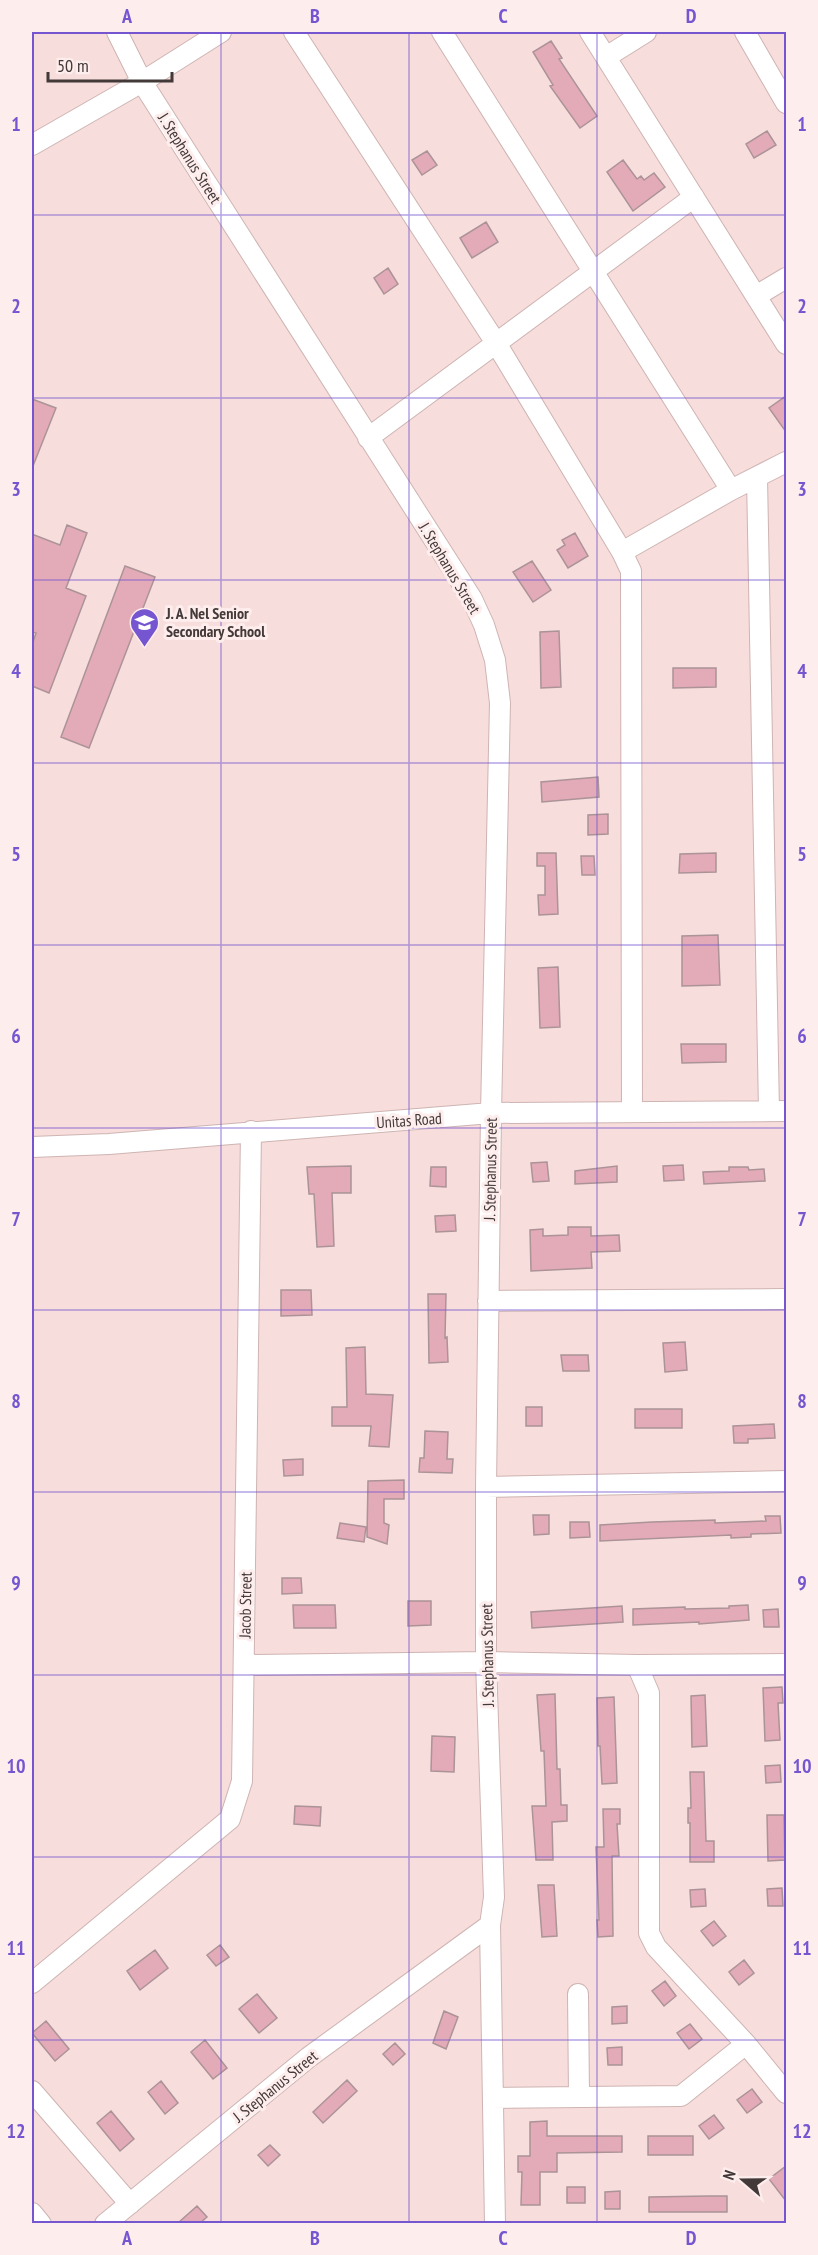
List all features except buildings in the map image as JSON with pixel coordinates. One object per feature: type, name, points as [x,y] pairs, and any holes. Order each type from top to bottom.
[{"type":"street","name":"J. Stephanus Street","points":[[105,2223],[309,2057],[490,1925],[494,1897],[486,1662],[486,1487],[500,703],[495,660],[484,625],[472,599],[142,82],[117,32]]},
{"type":"street","points":[[32,145],[142,82],[221,32]]},
{"type":"street","points":[[294,32],[496,343],[622,552],[631,571],[633,601],[632,1112]]},
{"type":"street","points":[[442,32],[731,490]]},
{"type":"street","points":[[590,32],[786,344]]},
{"type":"street","points":[[606,57],[646,32]]},
{"type":"street","points":[[745,32],[786,103]]},
{"type":"street","points":[[368,438],[694,197]]},
{"type":"street","points":[[756,296],[786,278]]},
{"type":"street","points":[[622,552],[731,490],[786,462]]},
{"type":"street","points":[[757,477],[778,1111]]},
{"type":"street","name":"Unitas Road","points":[[32,1148],[109,1144],[491,1113],[778,1111]]},
{"type":"street","name":"Jacob Street","points":[[32,1983],[230,1820],[242,1781],[252,1131]]},
{"type":"street","points":[[488,1301],[786,1299]]},
{"type":"street","points":[[486,1487],[786,1481]]},
{"type":"street","points":[[245,1665],[486,1662],[637,1665],[786,1664]]},
{"type":"street","points":[[637,1665],[649,1693],[649,1933],[656,1947],[746,2044],[786,2093]]},
{"type":"street","points":[[490,1925],[495,2223]]},
{"type":"street","points":[[578,1994],[579,2096]]},
{"type":"street","points":[[493,2098],[681,2096],[746,2044]]},
{"type":"street","points":[[32,2091],[130,2204]]},
{"type":"street","points":[[32,2212],[41,2223]]},
{"type":"place","name":"J. A. Nel Senior Secondary School","points":[[145,648]]}]
